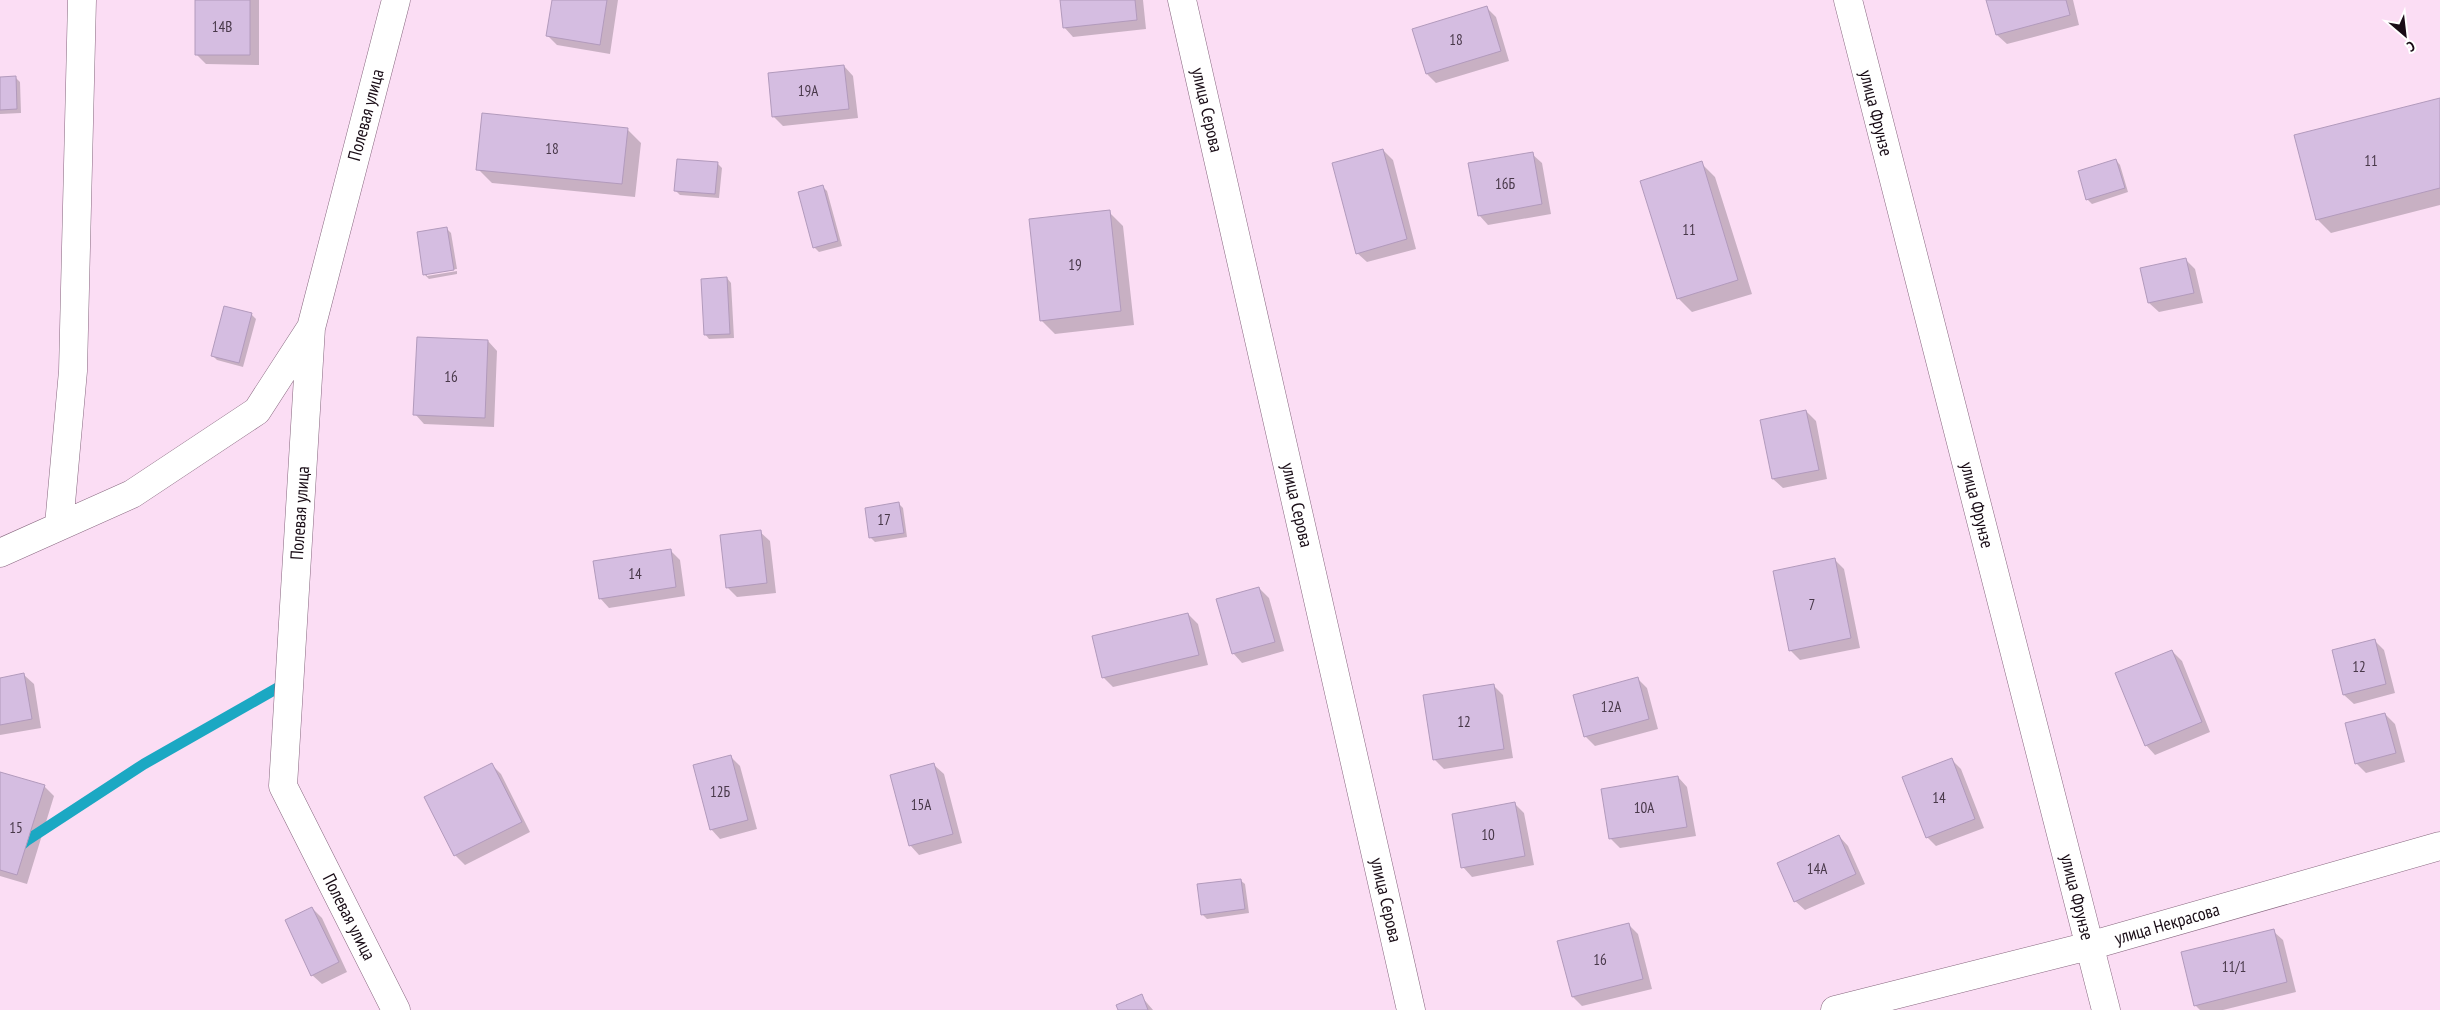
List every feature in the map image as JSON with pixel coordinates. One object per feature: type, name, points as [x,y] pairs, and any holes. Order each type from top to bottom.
[{"type":"street","points":[[59,525],[73,371],[82,0]]},
{"type":"street","name":"Полевая улица","points":[[396,0],[311,328],[283,786],[396,1010]]},
{"type":"street","name":"улица Серова","points":[[1182,0],[1412,1010]]},
{"type":"street","name":"улица Фрунзе","points":[[1848,0],[2106,1010]]},
{"type":"street","points":[[0,553],[132,494],[257,411],[311,328]]},
{"type":"street","name":"улица Некрасова","points":[[1835,1010],[2089,946],[2440,846]]},
{"type":"building","points":[[195,0],[250,0],[250,55],[195,55]]},
{"type":"building","points":[[552,0],[607,0],[600,45],[546,36]]},
{"type":"building","points":[[1060,0],[1135,0],[1137,20],[1063,28]]},
{"type":"building","points":[[1986,0],[2066,0],[2070,15],[1996,35]]},
{"type":"building","points":[[1487,6],[1501,51],[1426,74],[1412,29]]},
{"type":"building","points":[[844,65],[849,109],[772,117],[768,73]]},
{"type":"building","points":[[16,76],[17,109],[0,110],[0,77]]},
{"type":"building","points":[[2440,98],[2440,188],[2316,220],[2294,135]]},
{"type":"building","points":[[482,113],[628,128],[622,184],[476,170]]},
{"type":"building","points":[[1383,149],[1407,239],[1356,254],[1332,163]]},
{"type":"building","points":[[1533,152],[1542,204],[1478,216],[1468,163]]},
{"type":"building","points":[[677,159],[718,162],[715,194],[674,191]]},
{"type":"building","points":[[2116,159],[2125,188],[2086,200],[2078,171]]},
{"type":"building","points":[[1702,161],[1738,280],[1677,299],[1640,181]]},
{"type":"building","points":[[823,185],[838,241],[813,248],[798,192]]},
{"type":"building","points":[[1110,210],[1121,311],[1040,321],[1029,219]]},
{"type":"building","points":[[447,227],[454,270],[423,275],[417,232]]},
{"type":"building","points":[[2186,258],[2194,293],[2148,303],[2140,268]]},
{"type":"building","points":[[727,277],[730,334],[704,335],[701,279]]},
{"type":"building","points":[[224,306],[252,313],[239,363],[211,356]]},
{"type":"building","points":[[417,337],[488,340],[485,418],[413,415]]},
{"type":"building","points":[[1806,410],[1819,470],[1772,479],[1760,420]]},
{"type":"building","points":[[899,502],[904,533],[869,538],[865,508]]},
{"type":"building","points":[[761,530],[767,583],[726,588],[720,535]]},
{"type":"building","points":[[671,549],[676,587],[599,599],[593,561]]},
{"type":"building","points":[[1835,558],[1851,638],[1789,651],[1773,571]]},
{"type":"building","points":[[1259,587],[1275,642],[1232,654],[1216,599]]},
{"type":"building","points":[[1188,613],[1199,655],[1102,678],[1092,636]]},
{"type":"building","points":[[2375,639],[2386,684],[2343,695],[2332,650]]},
{"type":"building","points":[[2172,650],[2202,722],[2145,746],[2115,673]]},
{"type":"building","points":[[24,673],[32,719],[0,725],[0,678]]},
{"type":"building","points":[[1638,677],[1649,719],[1584,737],[1573,695]]},
{"type":"building","points":[[1494,684],[1504,749],[1433,760],[1423,695]]},
{"type":"building","points":[[2385,713],[2396,753],[2355,764],[2345,723]]},
{"type":"building","points":[[731,755],[748,820],[710,830],[693,765]]},
{"type":"building","points":[[1952,758],[1975,819],[1926,838],[1902,777]]},
{"type":"building","points":[[492,763],[522,822],[454,856],[424,797]]},
{"type":"building","points":[[934,763],[953,834],[909,846],[890,775]]},
{"type":"building","points":[[0,772],[45,785],[17,875],[0,870]]},
{"type":"building","points":[[1678,776],[1687,827],[1609,839],[1601,789]]},
{"type":"building","points":[[1515,802],[1525,856],[1461,868],[1452,814]]},
{"type":"building","points":[[1839,835],[1856,874],[1794,902],[1777,863]]},
{"type":"building","points":[[1241,879],[1245,909],[1201,915],[1197,884]]},
{"type":"building","points":[[312,907],[339,962],[311,976],[285,920]]},
{"type":"building","points":[[1629,923],[1643,979],[1572,997],[1557,941]]},
{"type":"building","points":[[2274,929],[2287,982],[2194,1006],[2181,952]]},
{"type":"building","points":[[1142,994],[1148,1010],[1118,1010],[1116,1005]]},
{"type":"waterway","points":[[0,863],[26,841],[144,764],[288,682]]}]
